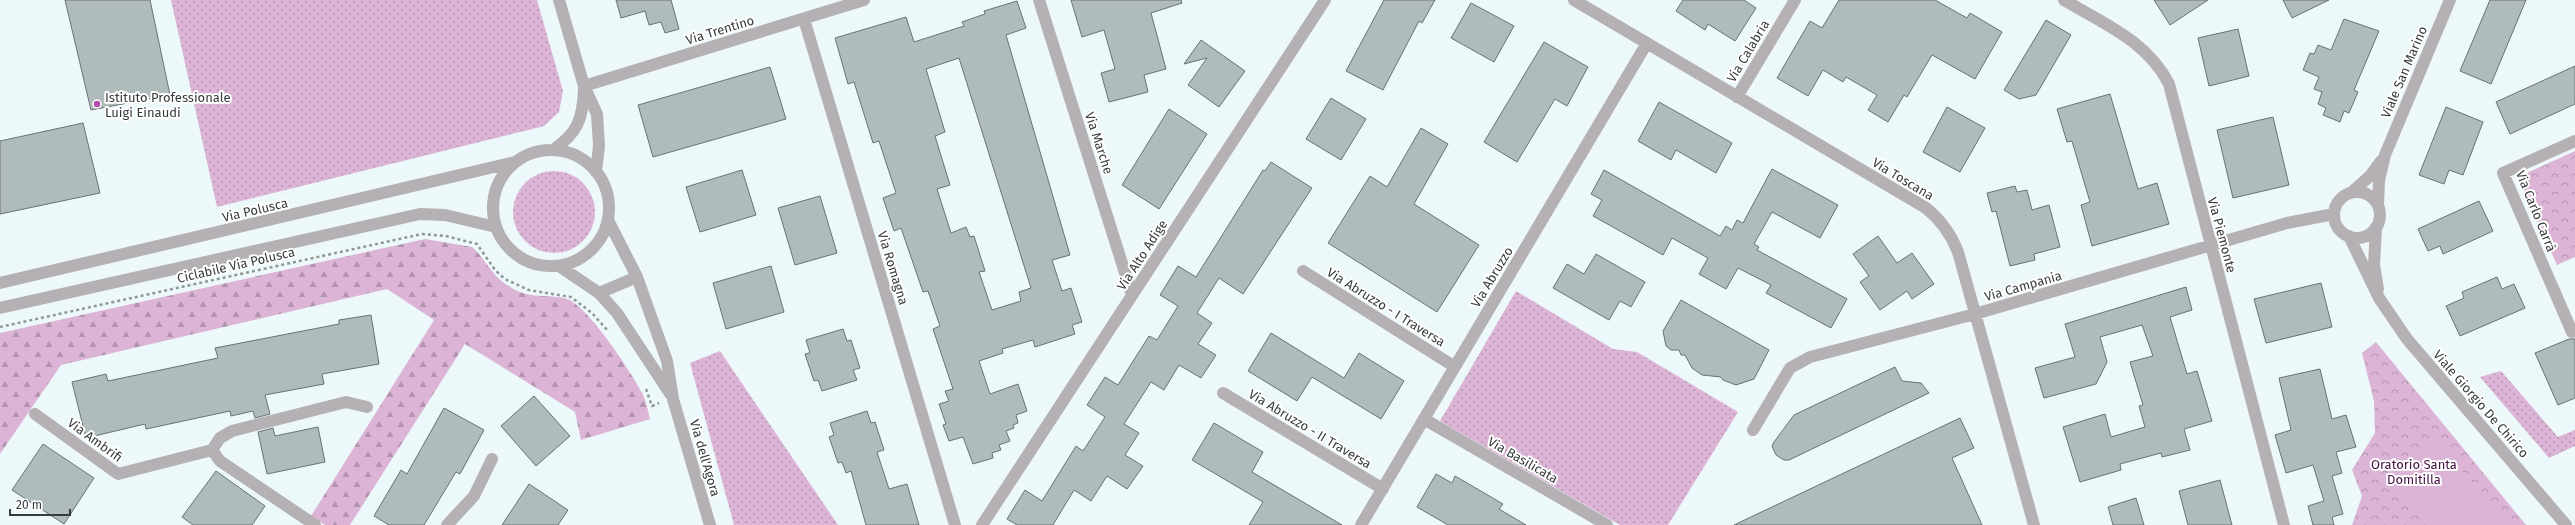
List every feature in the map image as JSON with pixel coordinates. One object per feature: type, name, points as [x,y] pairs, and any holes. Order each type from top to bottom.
[{"type":"street","name":"Via dell'Agora","points":[[560,0],[584,86],[597,114],[599,146],[596,172]]},
{"type":"street","name":"Via Trentino","points":[[584,86],[864,0]]},
{"type":"street","name":"Via Marche","points":[[1038,0],[1132,295]]},
{"type":"street","name":"Via Alto Adige","points":[[982,525],[1325,0]]},
{"type":"street","name":"Via Toscana","points":[[1574,0],[1933,213],[1947,229],[1955,245],[2034,525]]},
{"type":"street","name":"Via Calabria","points":[[1737,97],[1795,0]]},
{"type":"street","name":"Via Piemonte","points":[[2064,0],[2137,44],[2153,59],[2162,71],[2170,89],[2284,525]]},
{"type":"street","name":"Viale San Marino","points":[[2378,205],[2379,180],[2385,155],[2450,0]]},
{"type":"street","name":"Via Romagna","points":[[804,19],[955,525]]},
{"type":"street","name":"Via Abruzzo","points":[[1361,525],[1647,44]]},
{"type":"street","name":"Via dell'Agora","points":[[553,150],[570,153],[584,161],[596,172],[606,192],[609,203],[608,220],[602,237],[591,251],[576,261],[559,266],[539,266],[521,258],[505,245],[496,227],[492,210],[495,192],[503,175],[515,162],[527,155],[553,150],[566,142],[576,129],[583,111],[584,86]]},
{"type":"street","name":"Via Carlo Carrà","points":[[2572,332],[2503,173],[2575,141]]},
{"type":"street","name":"Viale San Marino","points":[[2352,192],[2370,176],[2385,155]]},
{"type":"street","name":"Via Polusca","points":[[0,283],[515,162]]},
{"type":"street","points":[[2352,192],[2368,194],[2378,205],[2379,220],[2376,228],[2364,236],[2349,236],[2338,228],[2334,214],[2340,200],[2352,192]]},
{"type":"street","points":[[0,308],[420,214],[445,215],[496,227]]},
{"type":"street","name":"Via Campania","points":[[1753,430],[1786,373],[1803,359],[1975,314],[2297,220],[2334,214]]},
{"type":"street","name":"Via dell'Agora","points":[[608,220],[637,277],[667,361],[673,399],[710,525]]},
{"type":"street","name":"Viale Giorgio De Chirico","points":[[2376,228],[2374,265],[2379,298]]},
{"type":"street","name":"Viale Giorgio De Chirico","points":[[2349,236],[2379,298],[2420,356],[2566,525]]},
{"type":"street","name":"Via dell'Agora","points":[[559,266],[599,293],[617,313],[673,399]]},
{"type":"street","name":"Via Abruzzo - I Traversa","points":[[1303,272],[1455,367]]},
{"type":"street","points":[[599,293],[637,277]]},
{"type":"street","name":"Via Abruzzo - II Traversa","points":[[1223,393],[1383,489]]},
{"type":"street","points":[[315,525],[220,461],[212,450],[220,438],[232,431],[346,402],[367,407]]},
{"type":"street","name":"Via Ambrifi","points":[[35,414],[118,474],[212,450]]},
{"type":"street","name":"Via Basilicata","points":[[1424,419],[1608,525]]},
{"type":"street","points":[[447,525],[474,496],[492,459]]},
{"type":"path","name":"Ciclabile Via Polusca","points":[[0,327],[422,234],[446,236],[477,244],[495,270],[505,279],[529,290],[571,297],[592,313],[612,338]]},
{"type":"path","points":[[642,383],[652,406]]},
{"type":"green space","points":[[171,0],[537,0],[563,91],[559,112],[544,126],[217,207]]},
{"type":"green space","points":[[2575,151],[2575,257],[2557,265],[2518,177]]},
{"type":"green space","points":[[546,171],[562,171],[577,177],[589,189],[595,204],[595,220],[589,235],[577,247],[562,253],[546,253],[531,247],[519,235],[513,220],[513,204],[519,189],[531,177]]},
{"type":"green space","points":[[425,239],[472,247],[499,279],[520,292],[564,298],[573,302],[584,311],[595,324],[629,370],[643,396],[650,419],[581,440],[575,412],[465,344],[350,525],[325,525],[311,516],[434,320],[387,289],[61,365],[0,454],[0,333]]},
{"type":"green space","points":[[1516,291],[1613,349],[1637,352],[1738,412],[1668,525],[1620,525],[1440,421]]},
{"type":"green space","name":"Oratorio Santa Domitilla","points":[[2376,342],[2526,525],[2352,525],[2362,496],[2352,470],[2375,433],[2374,401],[2362,353]]},
{"type":"green space","points":[[720,351],[838,525],[734,525],[690,363]]},
{"type":"green space","points":[[2501,371],[2558,437],[2575,430],[2575,446],[2549,458],[2480,377]]},
{"type":"green space","points":[[2433,438],[2511,525],[2428,525],[2387,479]]},
{"type":"building","points":[[65,0],[150,0],[170,95],[91,110]]},
{"type":"building","points":[[616,0],[671,0],[679,29],[665,33],[661,22],[649,25],[645,11],[621,18]]},
{"type":"building","points":[[1071,0],[1181,0],[1182,3],[1151,13],[1166,69],[1144,75],[1148,92],[1109,102],[1101,73],[1115,69],[1104,30],[1082,37]]},
{"type":"building","points":[[1384,0],[1435,0],[1422,23],[1419,21],[1383,90],[1346,71]]},
{"type":"building","points":[[1683,0],[1744,0],[1756,8],[1735,41],[1708,24],[1705,30],[1676,11]]},
{"type":"building","points":[[1839,0],[1935,0],[1967,18],[1970,13],[2002,32],[1975,79],[1932,55],[1907,97],[1904,95],[1888,122],[1868,110],[1877,95],[1846,77],[1843,82],[1823,70],[1808,96],[1777,78],[1810,21],[1822,28]]},
{"type":"building","points":[[2154,0],[2208,0],[2170,25]]},
{"type":"building","points":[[2283,0],[2329,0],[2292,18]]},
{"type":"building","points":[[2490,0],[2526,0],[2491,84],[2460,71]]},
{"type":"building","points":[[1017,1],[1026,28],[1006,35],[1070,255],[1052,260],[1062,291],[1071,288],[1082,322],[1072,325],[1075,334],[1035,347],[1033,340],[1002,349],[1003,353],[979,361],[990,394],[1018,384],[1027,411],[1016,415],[1018,423],[1013,425],[1014,428],[1006,431],[1010,441],[999,445],[1001,450],[992,453],[993,458],[973,464],[963,437],[949,441],[943,425],[946,424],[939,404],[949,401],[945,391],[953,389],[933,329],[940,326],[928,291],[923,292],[901,228],[894,231],[883,198],[896,193],[879,141],[873,143],[854,82],[848,84],[835,38],[906,17],[914,42],[964,26],[962,22],[985,14],[984,11]],"holes":[[[959,58],[1031,288],[1019,292],[1021,301],[992,310],[979,272],[985,271],[974,236],[970,237],[966,227],[951,233],[937,189],[950,185],[935,136],[945,132],[926,69]]]},
{"type":"building","points":[[1471,3],[1514,26],[1494,62],[1451,38]]},
{"type":"building","points":[[2344,19],[2379,31],[2354,90],[2358,92],[2349,113],[2344,111],[2340,122],[2323,115],[2326,108],[2318,104],[2322,92],[2314,89],[2319,77],[2303,70],[2310,53],[2314,54],[2318,45],[2331,50]]},
{"type":"building","points":[[2046,20],[2071,35],[2036,95],[2019,99],[2004,90]]},
{"type":"building","points":[[2238,29],[2249,76],[2209,86],[2198,38]]},
{"type":"building","points":[[1201,40],[1245,71],[1219,107],[1188,85],[1207,58],[1184,64]]},
{"type":"building","points":[[1544,42],[1588,67],[1567,106],[1555,99],[1517,162],[1484,142]]},
{"type":"building","points":[[2575,66],[2575,104],[2510,134],[2496,102]]},
{"type":"building","points":[[770,67],[786,119],[653,157],[638,105]]},
{"type":"building","points":[[2110,94],[2138,189],[2157,183],[2169,224],[2092,246],[2081,205],[2090,202],[2072,141],[2067,142],[2057,109]]},
{"type":"building","points":[[1331,98],[1366,119],[1341,160],[1306,139]]},
{"type":"building","points":[[1659,102],[1732,143],[1716,173],[1676,150],[1671,160],[1638,141]]},
{"type":"building","points":[[1947,107],[1985,128],[1960,172],[1923,152]]},
{"type":"building","points":[[2446,107],[2483,122],[2463,175],[2449,170],[2444,184],[2419,175]]},
{"type":"building","points":[[1169,109],[1207,134],[1159,209],[1122,185]]},
{"type":"building","points":[[2273,117],[2289,185],[2233,198],[2217,130]]},
{"type":"building","points":[[83,123],[100,193],[0,214],[0,141]]},
{"type":"building","points":[[1421,128],[1448,144],[1414,204],[1479,245],[1437,312],[1328,243],[1370,176],[1387,187]]},
{"type":"building","points":[[1271,162],[1312,188],[1243,294],[1219,278],[1197,313],[1212,323],[1198,344],[1216,355],[1201,378],[1179,365],[1164,390],[1151,382],[1124,424],[1139,433],[1125,455],[1143,466],[1127,489],[1107,476],[1091,501],[1074,490],[1053,525],[1017,525],[1007,519],[1025,490],[1042,501],[1076,446],[1083,451],[1105,417],[1087,405],[1105,377],[1118,385],[1149,336],[1157,340],[1178,306],[1160,295],[1178,266],[1196,277],[1263,170],[1265,171]]},
{"type":"building","points":[[1772,169],[1838,205],[1820,238],[1772,212],[1754,244],[1759,247],[1757,250],[1847,299],[1831,328],[1766,293],[1771,285],[1738,268],[1726,289],[1699,274],[1708,258],[1672,238],[1663,255],[1593,216],[1602,200],[1591,194],[1604,170],[1720,236],[1726,226],[1732,230],[1737,220],[1743,223]]},
{"type":"building","points":[[742,170],[756,215],[700,232],[686,187]]},
{"type":"building","points":[[2015,186],[2017,192],[2027,190],[2032,210],[2049,205],[2060,247],[2034,254],[2035,260],[2010,266],[1996,211],[1992,212],[1987,193]]},
{"type":"building","points":[[820,196],[837,253],[795,265],[778,208]]},
{"type":"building","points":[[2479,201],[2493,231],[2443,254],[2440,246],[2428,251],[2418,229]]},
{"type":"building","points":[[1878,236],[1897,263],[1912,253],[1934,284],[1912,299],[1907,291],[1880,310],[1860,282],[1869,276],[1853,254]]},
{"type":"building","points":[[1596,254],[1645,282],[1631,307],[1620,301],[1609,320],[1553,288],[1567,264],[1584,274]]},
{"type":"building","points":[[771,266],[784,312],[726,329],[713,283]]},
{"type":"building","points":[[2497,277],[2502,289],[2514,284],[2525,308],[2460,336],[2446,306],[2464,298],[2462,292]]},
{"type":"building","points":[[2321,283],[2332,327],[2266,343],[2254,299]]},
{"type":"building","points":[[2186,287],[2192,310],[2170,317],[2187,374],[2197,371],[2212,421],[2184,429],[2190,450],[2162,457],[2161,453],[2120,464],[2121,470],[2080,482],[2063,427],[2105,414],[2111,437],[2145,427],[2139,406],[2143,405],[2130,362],[2153,356],[2142,325],[2100,337],[2107,362],[2096,384],[2044,398],[2035,368],[2075,357],[2065,324]]},
{"type":"building","points":[[1681,300],[1769,350],[1754,379],[1736,385],[1723,380],[1721,377],[1702,375],[1692,368],[1685,355],[1681,355],[1679,350],[1671,350],[1666,346],[1663,331]]},
{"type":"building","points":[[371,315],[379,364],[322,374],[324,384],[265,395],[270,414],[255,418],[253,411],[231,416],[230,411],[146,429],[145,424],[86,438],[72,382],[106,374],[108,381],[218,358],[215,348],[339,324],[339,320]]},
{"type":"building","points":[[843,329],[847,341],[851,340],[860,368],[853,370],[857,380],[822,391],[818,380],[814,381],[805,354],[810,353],[806,340]]},
{"type":"building","points":[[1271,333],[1344,378],[1359,353],[1404,381],[1381,419],[1312,377],[1297,401],[1248,371]]},
{"type":"building","points":[[2569,339],[2575,339],[2575,398],[2558,405],[2535,353]]},
{"type":"building","points":[[1895,367],[1902,381],[1921,383],[1929,393],[1789,460],[1784,460],[1776,455],[1772,446],[1794,415]]},
{"type":"building","points":[[2320,369],[2332,419],[2346,415],[2356,447],[2336,452],[2342,473],[2332,476],[2343,514],[2332,517],[2334,525],[2313,525],[2308,506],[2324,501],[2313,465],[2286,473],[2275,435],[2291,430],[2279,378]]},
{"type":"building","points":[[534,396],[570,436],[536,466],[501,426]]},
{"type":"building","points":[[444,408],[484,430],[460,474],[456,472],[424,525],[389,525],[374,516],[401,470],[407,474]]},
{"type":"building","points":[[867,411],[871,423],[875,422],[884,450],[877,452],[889,489],[907,484],[919,525],[866,525],[851,471],[846,473],[842,462],[838,463],[829,437],[834,435],[830,423]]},
{"type":"building","points":[[1960,418],[1974,448],[1952,458],[1982,525],[1734,525]]},
{"type":"building","points":[[1214,423],[1263,452],[1252,472],[1342,525],[1249,525],[1263,502],[1192,460]]},
{"type":"building","points":[[318,427],[325,462],[267,474],[258,432],[273,428],[275,436]]},
{"type":"building","points":[[43,444],[94,478],[64,524],[12,490]]},
{"type":"building","points":[[216,471],[265,506],[252,525],[193,525],[182,517]]},
{"type":"building","points":[[1436,474],[1452,483],[1455,476],[1503,504],[1499,509],[1526,525],[1448,525],[1417,507]]},
{"type":"building","points":[[2220,480],[2232,525],[2188,525],[2179,491]]},
{"type":"building","points":[[529,484],[568,510],[558,525],[502,525]]},
{"type":"building","points":[[2136,498],[2144,525],[2113,525],[2108,507]]},
{"type":"place","name":"Istituto Professionale Luigi Einaudi","points":[[97,104]]}]
